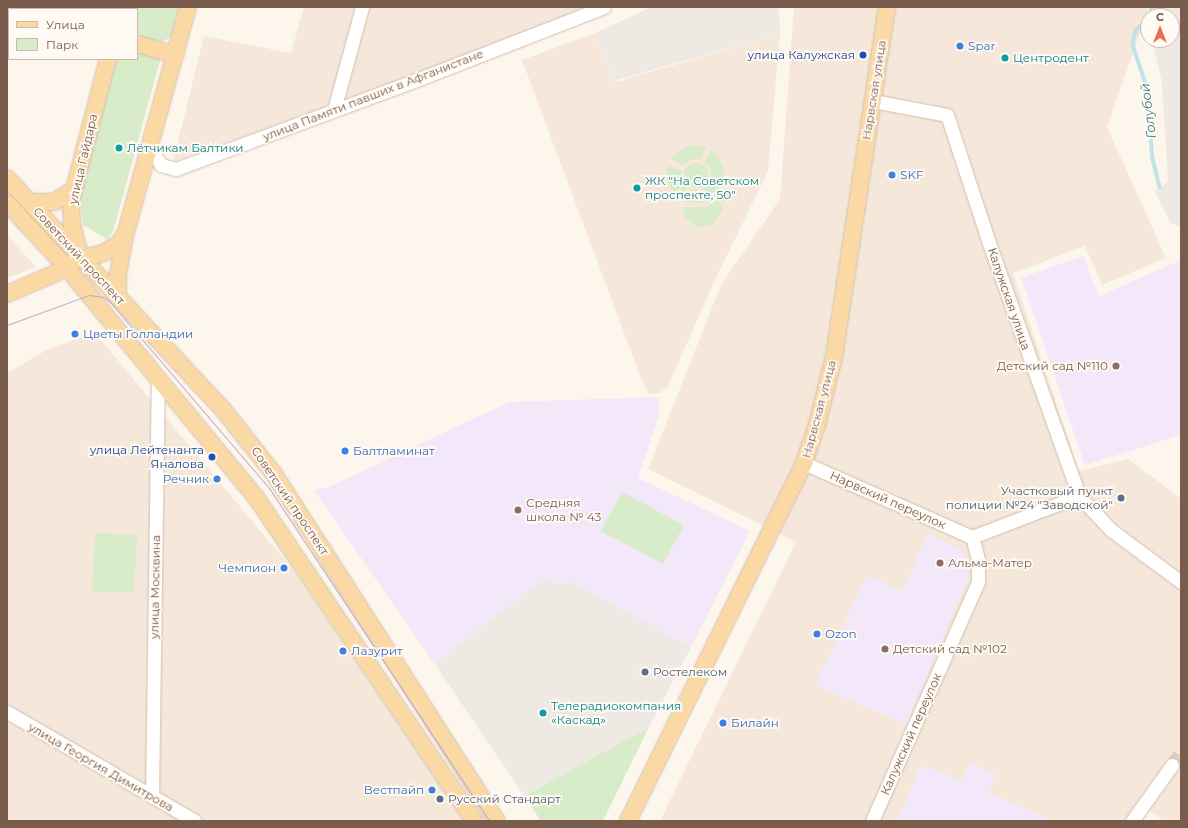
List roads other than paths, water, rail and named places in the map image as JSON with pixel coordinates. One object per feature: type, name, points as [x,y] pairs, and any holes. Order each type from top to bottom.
[{"type":"main road","points":[[118,297],[118,274],[126,232],[188,7]]},
{"type":"main road","name":"Нарвская улица","points":[[628,821],[804,463],[817,425],[834,357],[887,7]]},
{"type":"main road","points":[[138,44],[175,55]]},
{"type":"main road","name":"улица Гайдара","points":[[80,258],[71,213],[73,190],[108,60]]},
{"type":"main road","name":"Советский проспект","points":[[7,178],[225,412],[274,474],[497,821]]},
{"type":"main road","points":[[29,202],[54,202],[73,190]]},
{"type":"main road","name":"Советский проспект","points":[[7,203],[66,267],[158,376],[256,496],[474,821]]},
{"type":"main road","points":[[7,294],[66,267],[80,258],[101,254],[114,248],[126,232]]},
{"type":"street","points":[[334,110],[362,7]]},
{"type":"street","name":"улица Памяти павших в Афганистане","points":[[150,148],[161,165],[176,169],[604,7]]},
{"type":"street","name":"Калужская улица","points":[[873,101],[947,115],[994,257],[1079,496],[1111,530],[1181,582]]},
{"type":"street","name":"улица Москвина","points":[[152,797],[158,376]]},
{"type":"street","name":"Нарвский переулок","points":[[804,463],[972,537]]},
{"type":"street","points":[[972,537],[1079,496]]},
{"type":"street","name":"Калужский переулок","points":[[872,821],[978,582],[978,559],[972,537]]},
{"type":"street","name":"улица Георгия Димитрова","points":[[7,712],[190,820]]},
{"type":"street","points":[[1132,821],[1172,765]]},
{"type":"waterway","name":"Голубой","points":[[1140,27],[1136,31],[1133,45],[1146,84],[1153,159],[1160,187]]},
{"type":"tunnel","points":[[1172,765],[1181,751]]},
{"type":"tram line","points":[[7,325],[89,295],[104,297],[111,303],[269,488],[489,821]]},
{"type":"place","name":"Spar","points":[[960,46]]},
{"type":"place","name":"улица Калужская","points":[[863,55]]},
{"type":"place","name":"Центродент","points":[[1005,58]]},
{"type":"place","name":"Лётчикам Балтики","points":[[119,148]]},
{"type":"place","name":"SKF","points":[[892,175]]},
{"type":"place","name":"ЖК \"На Советском проспекте, 50\"","points":[[637,188]]},
{"type":"place","name":"Цветы Голландии","points":[[75,334]]},
{"type":"place","name":"Детский сад №110","points":[[1116,366]]},
{"type":"place","name":"Балтламинат","points":[[345,451]]},
{"type":"place","name":"улица Лейтенанта Яналова","points":[[212,457]]},
{"type":"place","name":"Речник","points":[[217,479]]},
{"type":"place","name":"Участковый пункт полиции №24 \"Заводской\"","points":[[1121,498]]},
{"type":"place","name":"Средняя школа № 43","points":[[518,510]]},
{"type":"place","name":"Альма-Матер","points":[[940,563]]},
{"type":"place","name":"Чемпион","points":[[284,568]]},
{"type":"place","name":"Ozon","points":[[817,634]]},
{"type":"place","name":"Детский сад №102","points":[[885,649]]},
{"type":"place","name":"Лазурит","points":[[343,651]]},
{"type":"place","name":"Ростелеком","points":[[645,672]]},
{"type":"place","name":"Телерадиокомпания «Каскад»","points":[[543,713]]},
{"type":"place","name":"Билайн","points":[[723,723]]},
{"type":"place","name":"Вестпайп","points":[[432,790]]},
{"type":"place","name":"Русский Стандарт","points":[[440,799]]}]
